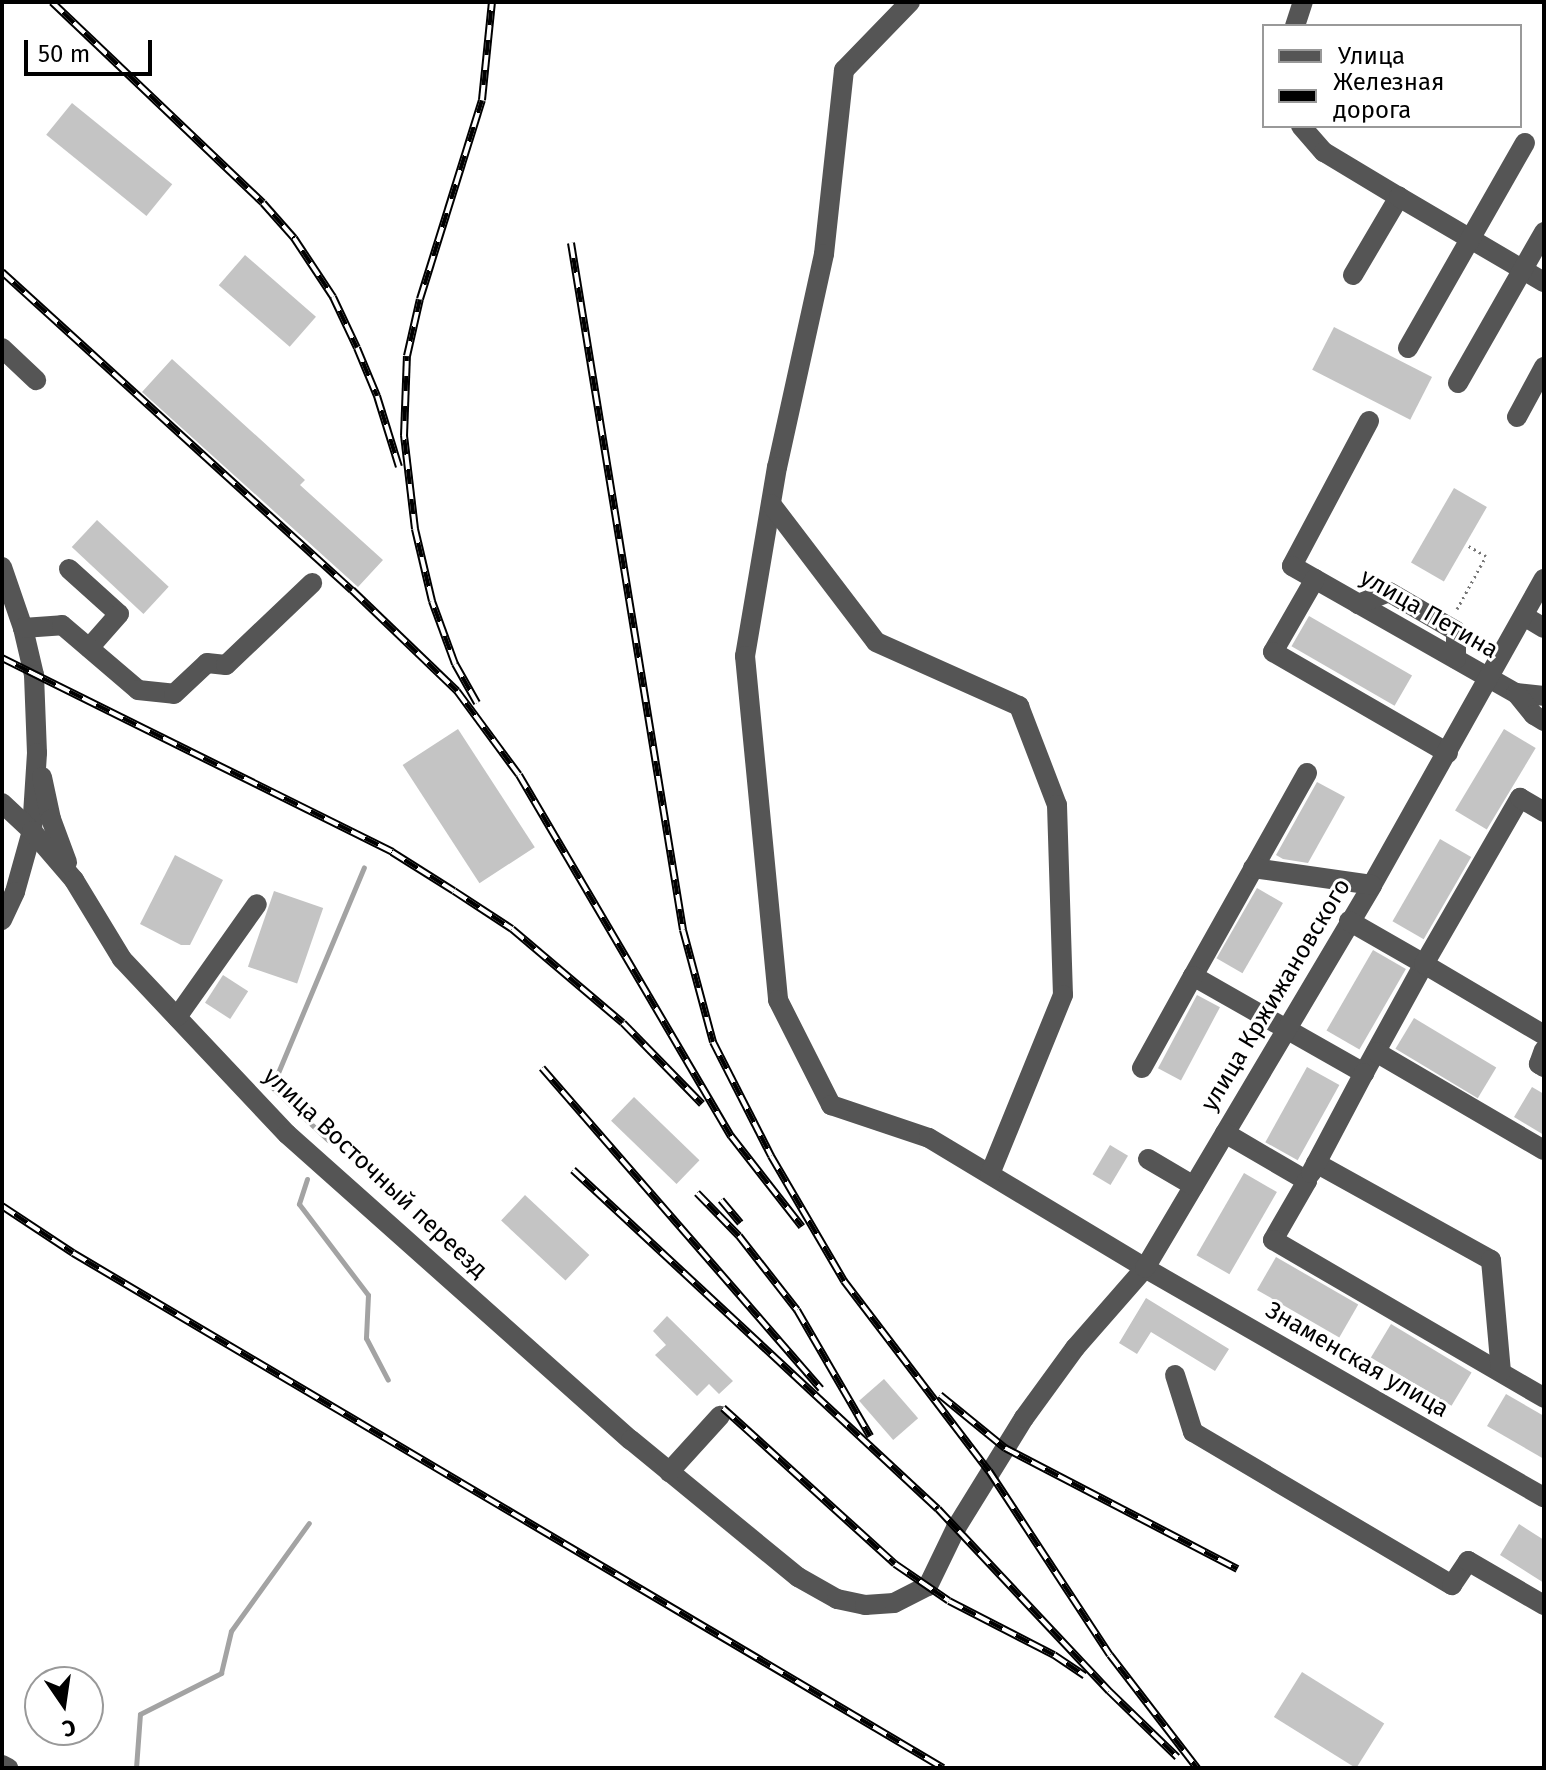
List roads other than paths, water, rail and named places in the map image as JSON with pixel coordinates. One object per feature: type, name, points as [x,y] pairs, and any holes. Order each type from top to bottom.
[{"type":"street","name":"Знаменская улица","points":[[910,2],[844,70],[824,254],[771,504],[745,656],[778,1000],[831,1105],[929,1138],[1145,1268],[1544,1497]]},
{"type":"street","points":[[1296,24],[1303,2]]},
{"type":"street","points":[[1303,128],[1324,152],[1544,282]]},
{"type":"street","points":[[1408,348],[1525,143]]},
{"type":"street","points":[[1353,275],[1399,197]]},
{"type":"street","points":[[1458,383],[1544,232]]},
{"type":"street","points":[[2,348],[36,380]]},
{"type":"street","points":[[1517,417],[1544,367]]},
{"type":"street","name":"улица Петина","points":[[1369,421],[1292,566],[1516,693],[1544,696]]},
{"type":"street","points":[[771,504],[876,642],[1019,706],[1057,805],[1063,995],[990,1174]]},
{"type":"street","points":[[2,567],[23,628],[34,675],[37,753],[32,831],[15,892],[2,920]]},
{"type":"street","points":[[69,569],[119,614],[89,648]]},
{"type":"street","points":[[1315,579],[1273,652],[1448,753]]},
{"type":"street","name":"улица Кржижановского","points":[[914,1596],[928,1586],[956,1528],[1024,1418],[1075,1348],[1145,1268],[1372,885],[1491,679],[1544,579]]},
{"type":"street","points":[[23,628],[62,625],[138,690],[174,694],[207,663],[226,665],[312,583]]},
{"type":"street","points":[[1358,604],[1389,592],[1456,631],[1456,659]]},
{"type":"street","points":[[1524,616],[1544,628]]},
{"type":"street","points":[[1516,693],[1544,721]]},
{"type":"street","points":[[37,753],[51,819],[74,880]]},
{"type":"street","points":[[1142,1068],[1307,773]]},
{"type":"street","points":[[1544,812],[1520,798],[1424,964],[1273,1240],[1544,1398]]},
{"type":"street","name":"улица Восточный переезд","points":[[2,803],[32,831],[74,880],[122,959],[287,1134],[669,1472],[798,1577],[837,1599],[865,1605],[894,1603],[914,1596]]},
{"type":"street","points":[[1253,868],[1372,885]]},
{"type":"street","points":[[177,1017],[257,904]]},
{"type":"street","points":[[1349,921],[1544,1035]]},
{"type":"street","points":[[1193,976],[1364,1073]]},
{"type":"street","points":[[1544,1050],[1539,1064],[1544,1067]]},
{"type":"street","points":[[1376,1052],[1544,1150]]},
{"type":"street","points":[[1225,1133],[1491,1260],[1501,1372]]},
{"type":"street","points":[[1148,1159],[1194,1186]]},
{"type":"street","points":[[1175,1375],[1193,1432],[1452,1585],[1468,1561],[1544,1605]]},
{"type":"street","points":[[669,1472],[720,1416]]},
{"type":"street","points":[[2,1765],[8,1768]]},
{"type":"waterway","points":[[328,1140],[272,1087],[364,867]]},
{"type":"waterway","points":[[307,1179],[299,1204],[368,1295],[366,1338],[388,1380]]},
{"type":"waterway","points":[[136,1768],[140,1714],[221,1673],[231,1631],[309,1523]]},
{"type":"railway","points":[[52,2],[263,203],[294,238],[333,297],[357,348],[377,396],[399,467]]},
{"type":"railway","points":[[477,703],[455,664],[432,601],[415,529],[404,436],[407,356],[420,299],[482,100],[492,2]]},
{"type":"railway","points":[[571,243],[683,930],[713,1042],[771,1156],[844,1281],[989,1471],[1110,1655],[1197,1768]]},
{"type":"railway","points":[[2,272],[352,590],[457,691],[519,775],[731,1136],[802,1227]]},
{"type":"railway","points":[[2,658],[392,852],[454,891],[512,929],[623,1023],[702,1104]]},
{"type":"railway","points":[[542,1068],[821,1389]]},
{"type":"railway","points":[[573,1170],[938,1509],[1109,1691],[1177,1757]]},
{"type":"railway","points":[[697,1193],[739,1236],[797,1310],[870,1436]]},
{"type":"railway","points":[[721,1200],[740,1223]]},
{"type":"railway","points":[[2,1206],[73,1253],[943,1768]]},
{"type":"railway","points":[[940,1395],[1005,1448],[1237,1569]]},
{"type":"railway","points":[[723,1408],[895,1564],[949,1601],[1054,1655],[1085,1676]]}]
